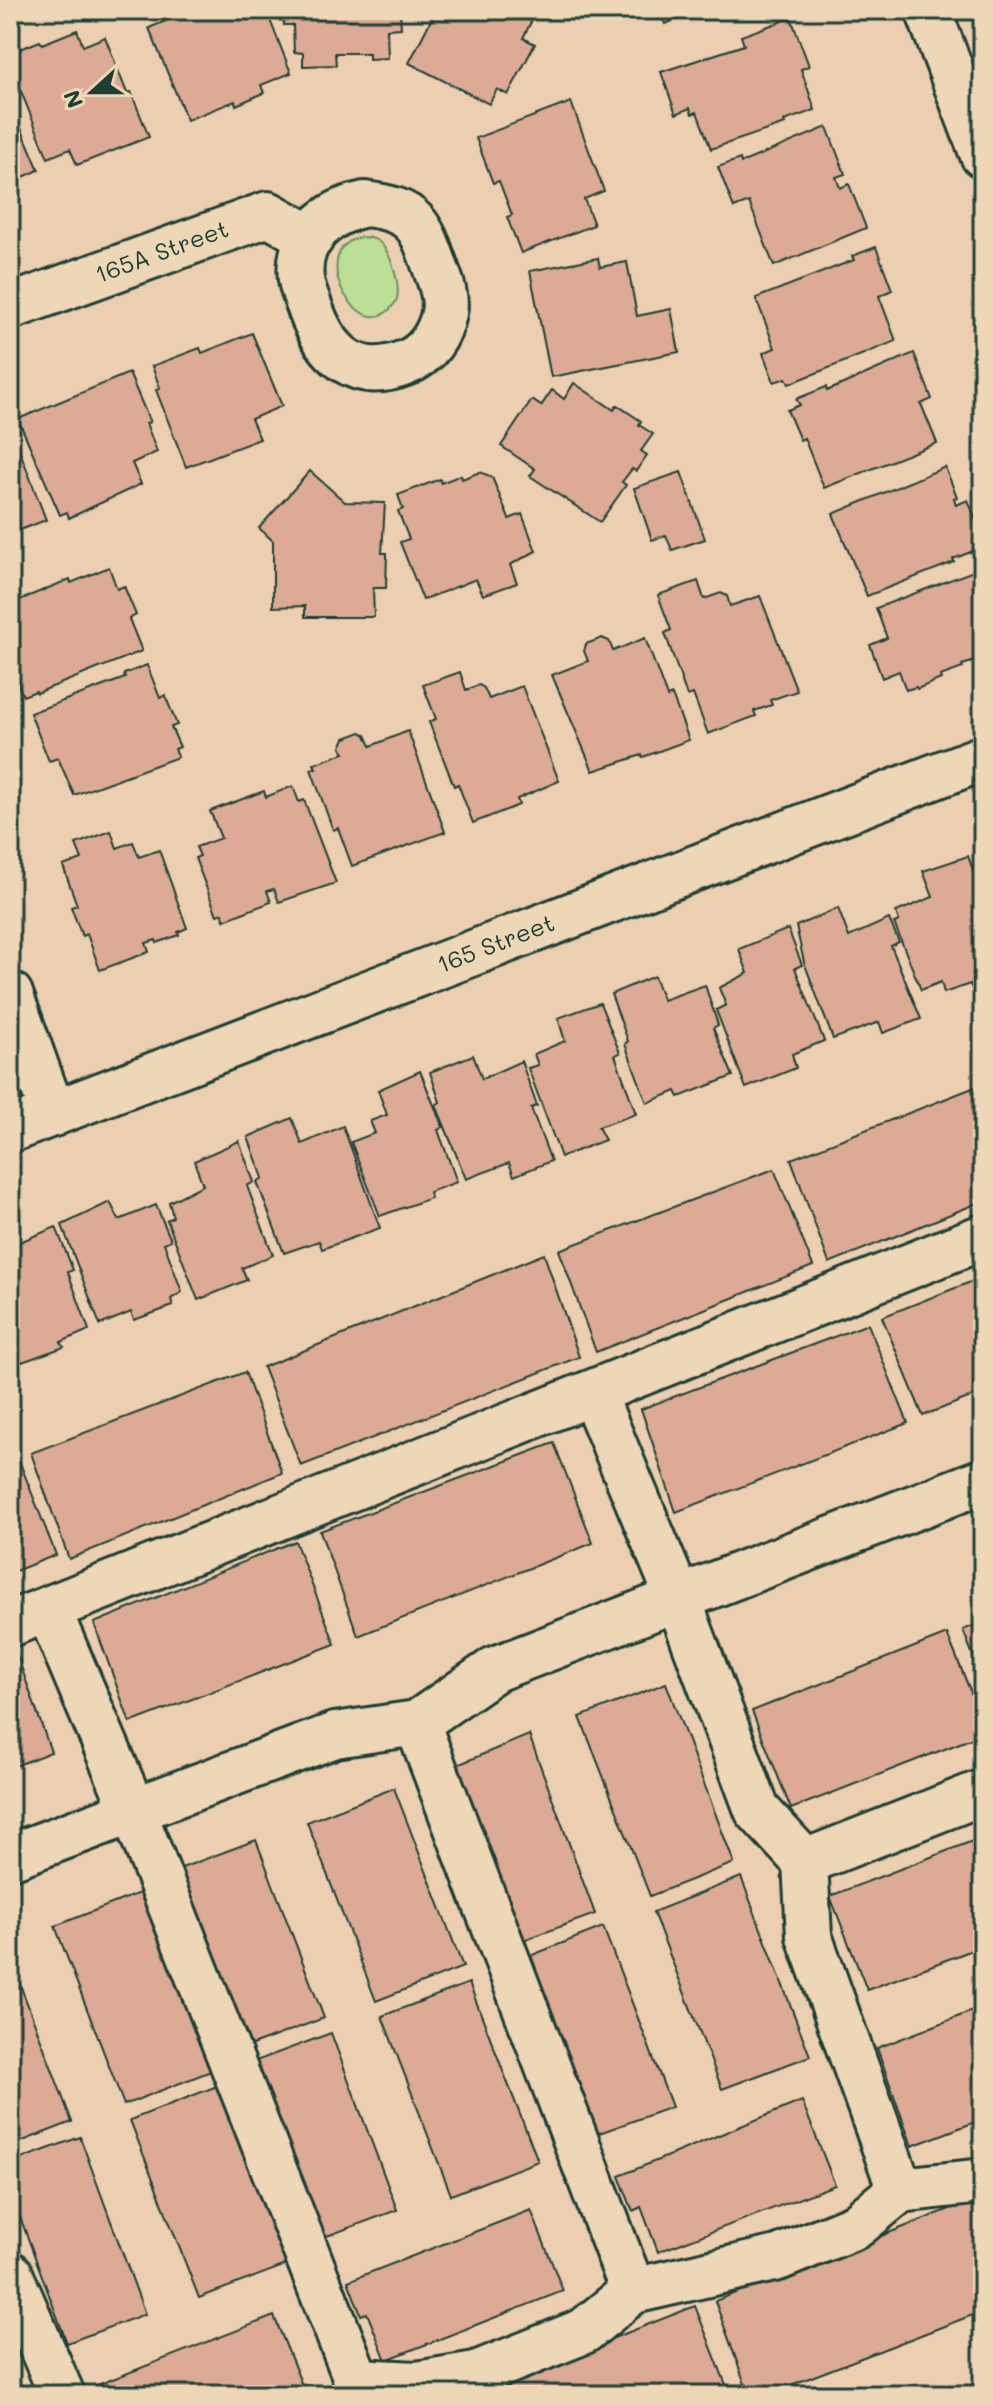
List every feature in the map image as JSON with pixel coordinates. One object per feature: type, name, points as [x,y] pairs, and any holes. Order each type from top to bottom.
[{"type":"street","points":[[928,10],[983,155]]},
{"type":"street","name":"165A Street","points":[[10,307],[268,214],[311,238]]},
{"type":"street","name":"165 Street","points":[[10,1130],[983,758]]},
{"type":"street","points":[[10,994],[53,1114]]},
{"type":"street","points":[[983,1237],[30,1618],[133,1810],[351,2388],[417,2384],[476,2374],[584,2331],[633,2291],[778,2258],[856,2226],[900,2190],[983,2181]]},
{"type":"street","points":[[593,1393],[678,1598],[757,1810],[805,1862],[809,1936],[900,2190]]},
{"type":"street","points":[[10,1857],[335,1735],[417,1723],[495,1669],[983,1481]]},
{"type":"street","points":[[417,1723],[633,2291]]},
{"type":"street","points":[[805,1862],[983,1792]]},
{"type":"street","points":[[10,2274],[62,2395]]},
{"type":"green space","points":[[361,237],[374,239],[383,246],[394,270],[397,297],[382,315],[368,315],[354,307],[338,277],[337,260],[344,246]]},
{"type":"building","points":[[178,10],[266,10],[291,73],[261,85],[264,93],[187,120],[149,28],[180,15]]},
{"type":"building","points":[[283,10],[400,10],[401,28],[387,29],[388,58],[369,59],[369,53],[335,53],[336,65],[303,66],[303,53],[294,52],[293,25],[284,25]]},
{"type":"building","points":[[436,10],[537,10],[523,38],[535,44],[508,95],[497,89],[489,104],[409,63]]},
{"type":"building","points":[[659,10],[727,10],[703,20],[699,11],[665,24]]},
{"type":"building","points":[[791,18],[809,66],[801,69],[815,110],[784,121],[785,124],[711,149],[697,112],[692,114],[690,108],[676,114],[661,72],[744,45],[741,36]]},
{"type":"building","points":[[77,30],[83,46],[105,37],[127,93],[131,92],[149,137],[77,165],[70,149],[48,158],[10,64],[10,53]]},
{"type":"building","points":[[10,102],[39,170],[10,183]]},
{"type":"building","points":[[571,102],[604,191],[584,199],[594,225],[521,253],[507,217],[512,215],[499,181],[493,183],[476,138]]},
{"type":"building","points":[[827,127],[845,174],[836,177],[840,188],[849,184],[866,228],[774,266],[749,202],[734,208],[718,167],[740,159],[741,163]]},
{"type":"building","points":[[876,247],[892,290],[879,296],[896,341],[789,384],[786,378],[774,382],[763,353],[775,348],[756,298],[854,260],[852,256]]},
{"type":"building","points":[[598,258],[600,267],[627,262],[637,316],[671,309],[679,352],[551,377],[530,271]]},
{"type":"building","points":[[252,333],[282,406],[251,419],[260,439],[186,467],[156,390],[160,388],[152,366],[200,348],[202,353]]},
{"type":"building","points":[[914,353],[932,399],[921,404],[937,443],[824,488],[804,438],[800,440],[787,410],[800,405],[796,399],[826,387],[827,391]]},
{"type":"building","points":[[129,373],[150,422],[146,423],[157,452],[132,463],[141,484],[69,518],[67,512],[60,515],[18,419]]},
{"type":"building","points":[[574,383],[614,410],[617,405],[641,421],[639,425],[653,434],[641,451],[647,455],[636,471],[632,469],[622,482],[626,485],[600,522],[530,476],[535,469],[501,446],[532,400],[541,406],[552,390],[564,399]]},
{"type":"building","points":[[10,425],[46,520],[12,533],[14,538],[10,539]]},
{"type":"building","points":[[945,467],[957,497],[954,498],[956,505],[968,500],[983,537],[983,547],[953,559],[954,562],[867,596],[833,514]]},
{"type":"building","points":[[310,471],[345,502],[385,503],[382,553],[387,553],[386,588],[373,588],[374,617],[305,617],[305,606],[273,607],[273,541],[259,528]]},
{"type":"building","points":[[480,472],[492,477],[509,519],[522,514],[536,551],[510,565],[517,583],[483,595],[476,579],[423,600],[400,542],[409,539],[398,511],[403,509],[398,495],[440,479],[441,483]]},
{"type":"building","points":[[681,472],[705,539],[672,550],[666,535],[652,540],[634,488]]},
{"type":"building","points":[[983,563],[983,659],[962,665],[963,668],[917,689],[906,690],[899,671],[882,678],[870,645],[887,638],[876,608],[979,569],[978,565]]},
{"type":"building","points":[[109,567],[117,589],[124,586],[136,615],[129,619],[142,651],[23,696],[10,665],[10,648],[19,645],[10,624],[10,604],[70,579],[71,583]]},
{"type":"building","points":[[698,581],[704,599],[721,593],[727,596],[730,606],[760,596],[797,691],[770,700],[772,705],[754,711],[756,716],[708,734],[693,694],[687,696],[665,633],[671,630],[658,595]]},
{"type":"building","points":[[602,638],[609,641],[613,651],[645,638],[667,697],[672,695],[689,740],[593,771],[552,675],[588,661],[584,651],[586,644]]},
{"type":"building","points":[[147,665],[160,698],[165,695],[177,725],[171,727],[180,747],[175,749],[178,757],[74,795],[58,758],[49,761],[30,713],[125,678],[124,674]]},
{"type":"building","points":[[460,672],[466,690],[479,685],[489,699],[522,686],[559,781],[517,799],[519,805],[473,823],[458,784],[454,786],[429,722],[436,719],[423,685]]},
{"type":"building","points":[[408,731],[445,832],[352,866],[338,828],[333,830],[311,769],[316,768],[314,764],[344,753],[341,747],[345,738],[361,732],[371,746]]},
{"type":"building","points":[[293,786],[299,802],[304,800],[336,883],[279,902],[274,889],[267,891],[271,902],[224,920],[223,913],[217,915],[195,858],[200,856],[196,847],[221,838],[210,811],[264,791],[266,797]]},
{"type":"building","points":[[111,831],[117,848],[133,842],[139,857],[159,850],[187,928],[178,932],[179,935],[157,943],[156,940],[146,943],[149,952],[100,970],[87,934],[82,936],[71,907],[77,905],[63,866],[82,859],[76,844]]},
{"type":"building","points":[[968,856],[983,899],[983,995],[976,997],[970,984],[944,993],[941,982],[921,990],[894,923],[899,921],[896,912],[933,897],[923,871]]},
{"type":"building","points":[[838,908],[849,937],[889,919],[899,942],[891,946],[921,1019],[883,1033],[879,1022],[833,1039],[804,962],[796,926]]},
{"type":"building","points":[[788,929],[802,965],[795,968],[824,1041],[792,1054],[796,1068],[746,1088],[716,1010],[726,1005],[719,988],[748,973],[739,949]]},
{"type":"building","points":[[654,976],[663,1000],[705,985],[718,1025],[713,1028],[733,1076],[679,1097],[676,1091],[647,1103],[611,994]]},
{"type":"building","points":[[600,1003],[620,1053],[615,1055],[636,1114],[598,1127],[605,1140],[561,1157],[528,1068],[538,1065],[534,1054],[565,1041],[558,1018]]},
{"type":"building","points":[[473,1055],[482,1079],[521,1061],[537,1106],[531,1108],[551,1161],[514,1176],[509,1163],[466,1179],[436,1105],[440,1102],[430,1072]]},
{"type":"building","points":[[420,1071],[443,1127],[438,1130],[457,1182],[429,1192],[431,1198],[380,1216],[351,1142],[375,1133],[370,1121],[387,1115],[378,1090]]},
{"type":"building","points":[[983,1084],[983,1201],[829,1263],[791,1159]]},
{"type":"building","points":[[292,1118],[302,1144],[343,1126],[380,1228],[322,1249],[319,1241],[284,1253],[257,1182],[263,1178],[248,1137]]},
{"type":"building","points":[[239,1141],[254,1182],[247,1186],[273,1255],[242,1268],[247,1280],[198,1300],[167,1220],[173,1217],[169,1202],[203,1185],[194,1161]]},
{"type":"building","points":[[774,1169],[813,1266],[596,1352],[559,1250]]},
{"type":"building","points":[[110,1202],[119,1220],[156,1205],[171,1240],[164,1243],[182,1292],[171,1299],[173,1306],[134,1320],[131,1312],[100,1325],[62,1225]]},
{"type":"building","points":[[56,1227],[73,1270],[68,1272],[89,1330],[61,1342],[64,1347],[22,1362],[20,1359],[11,1362],[10,1265],[19,1261],[12,1245]]},
{"type":"building","points":[[544,1254],[579,1357],[301,1466],[263,1367]]},
{"type":"building","points":[[983,1277],[983,1392],[923,1416],[882,1317]]},
{"type":"building","points":[[868,1324],[908,1423],[676,1512],[641,1409]]},
{"type":"building","points":[[245,1372],[282,1473],[69,1559],[31,1453]]},
{"type":"building","points":[[554,1443],[593,1543],[358,1636],[320,1531]]},
{"type":"building","points":[[20,1463],[56,1555],[10,1573],[10,1467]]},
{"type":"building","points":[[295,1541],[335,1644],[130,1723],[94,1623]]},
{"type":"building","points":[[983,1622],[983,1681],[963,1630]]},
{"type":"building","points":[[947,1634],[983,1722],[983,1734],[791,1809],[752,1711]]},
{"type":"building","points":[[17,1655],[51,1752],[10,1768],[10,1658]]},
{"type":"building","points":[[666,1683],[734,1863],[650,1896],[580,1717]]},
{"type":"building","points":[[529,1735],[595,1914],[516,1943],[450,1768]]},
{"type":"building","points":[[394,1788],[463,1967],[376,2001],[307,1822]]},
{"type":"building","points":[[983,1837],[983,1946],[867,1990],[830,1896]]},
{"type":"building","points":[[256,1840],[324,2018],[244,2048],[176,1870]]},
{"type":"building","points":[[741,1877],[810,2056],[722,2089],[653,1912]]},
{"type":"building","points":[[142,1892],[211,2071],[124,2105],[55,1926]]},
{"type":"building","points":[[603,1927],[672,2107],[591,2136],[522,1959]]},
{"type":"building","points":[[10,1958],[72,2122],[10,2146]]},
{"type":"building","points":[[469,1983],[538,2161],[451,2195],[382,2016]]},
{"type":"building","points":[[983,2007],[983,2119],[912,2146],[877,2048]]},
{"type":"building","points":[[331,2033],[397,2210],[319,2239],[253,2062]]},
{"type":"building","points":[[217,2086],[286,2265],[199,2298],[130,2120]]},
{"type":"building","points":[[802,2101],[835,2185],[658,2252],[641,2207],[633,2211],[619,2176]]},
{"type":"building","points":[[80,2137],[145,2314],[67,2343],[10,2190],[10,2163]]},
{"type":"building","points":[[983,2196],[983,2311],[765,2395],[749,2395],[715,2301]]},
{"type":"building","points":[[531,2210],[563,2291],[386,2360],[367,2313],[361,2315],[348,2281]]},
{"type":"building","points":[[695,2306],[730,2395],[469,2395]]},
{"type":"building","points":[[274,2316],[306,2395],[95,2395],[92,2387]]}]
